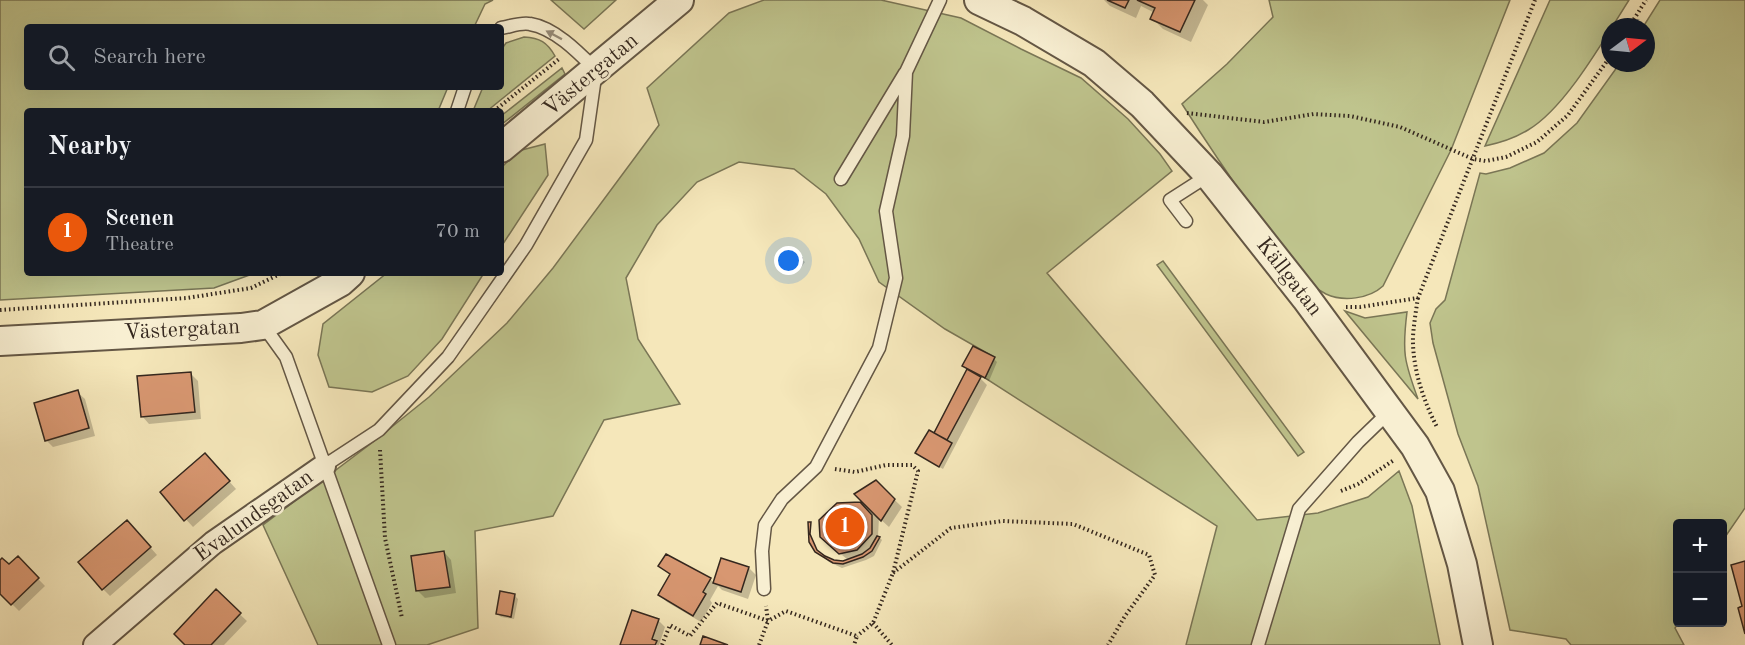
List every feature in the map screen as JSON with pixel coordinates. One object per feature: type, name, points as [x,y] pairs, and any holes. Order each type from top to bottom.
[{"type":"street","name":"Västergatan","points":[[504,146],[679,0]]},
{"type":"street","name":"Källgatan","points":[[979,0],[1023,21],[1094,63],[1142,104],[1209,176],[1306,298],[1415,446],[1440,491],[1462,564],[1478,645]]},
{"type":"street","name":"Västergatan","points":[[0,341],[263,325],[340,282],[347,276]]},
{"type":"street","name":"Evalundsgatan","points":[[95,645],[213,543],[324,466]]},
{"type":"lane","points":[[841,179],[906,72],[940,0]]},
{"type":"lane","points":[[504,27],[529,23],[555,34],[574,47],[596,70],[586,140],[526,244],[504,276]]},
{"type":"lane","points":[[764,589],[762,551],[765,525],[782,499],[816,467],[879,348],[896,278],[886,211],[903,136],[906,72]]},
{"type":"lane","points":[[458,108],[464,90]]},
{"type":"lane","points":[[1186,221],[1170,200],[1209,176]]},
{"type":"lane","points":[[389,645],[324,466],[379,430],[448,357],[504,276]]},
{"type":"lane","name":"Evalundsgatan","points":[[263,325],[286,357],[324,466]]},
{"type":"lane","points":[[1258,645],[1299,509],[1358,442],[1389,412]]},
{"type":"path","points":[[1339,492],[1358,484],[1415,446],[1437,427],[1427,408],[1416,364],[1413,336],[1418,298],[1535,0]]},
{"type":"path","points":[[1635,18],[1646,0]]},
{"type":"path","points":[[1142,104],[1210,117],[1264,122],[1314,114],[1350,116],[1400,127],[1435,144],[1473,159],[1486,161],[1506,157],[1537,142],[1568,115],[1601,69]]},
{"type":"path","points":[[0,310],[187,298],[251,288],[276,276]]},
{"type":"path","points":[[1306,298],[1332,307],[1360,307],[1418,298]]},
{"type":"path","points":[[379,430],[384,538],[403,624]]},
{"type":"path","points":[[816,467],[855,472],[886,465],[912,465],[918,471],[893,573],[873,623],[857,636],[854,645]]},
{"type":"path","points":[[893,573],[951,528],[1003,521],[1073,524],[1149,555],[1155,575],[1125,616],[1108,645]]},
{"type":"path","points":[[759,645],[768,621],[764,589]]},
{"type":"path","points":[[662,645],[670,625],[690,636],[717,603],[768,621],[786,611],[857,636]]},
{"type":"path","points":[[873,623],[892,645]]},
{"type":"green space","points":[[0,0],[493,0],[485,4],[475,24],[24,24],[24,90],[447,90],[439,108],[24,108],[24,276],[247,276],[214,288],[0,300]]},
{"type":"green space","points":[[551,0],[616,0],[584,29]]},
{"type":"green space","points":[[764,0],[881,0],[961,18],[1081,78],[1128,119],[1160,154],[1172,171],[1047,273],[1257,520],[1318,513],[1368,497],[1399,471],[1412,506],[1440,645],[1186,645],[1217,526],[985,378],[994,357],[945,329],[879,282],[859,239],[826,194],[794,169],[739,162],[697,182],[657,225],[626,278],[638,339],[680,404],[604,420],[553,516],[475,531],[478,628],[427,645],[318,645],[263,525],[429,397],[507,323],[553,268],[659,125],[647,88],[729,13]]},
{"type":"green space","points":[[1269,0],[1510,0],[1451,150],[1383,286],[1371,294],[1356,298],[1340,298],[1326,294],[1314,287],[1294,268],[1182,104],[1227,64],[1273,17]]},
{"type":"green space","points":[[1550,0],[1629,0],[1618,18],[1601,18],[1601,45],[1571,89],[1557,105],[1542,120],[1523,133],[1485,146]]},
{"type":"green space","points":[[1660,0],[1745,0],[1745,508],[1727,534],[1727,519],[1673,519],[1673,627],[1676,627],[1684,645],[1571,645],[1566,639],[1510,630],[1478,486],[1458,434],[1433,343],[1430,323],[1436,309],[1445,300],[1480,173],[1486,174],[1510,168],[1544,153],[1577,123],[1614,72],[1655,72],[1655,18],[1649,18]]},
{"type":"green space","points":[[524,37],[534,38],[549,47],[555,56],[491,108],[474,108],[482,90],[504,90],[504,46]]},
{"type":"green space","points":[[562,68],[565,74],[504,123],[504,114]]},
{"type":"green space","points":[[545,144],[548,175],[504,242],[504,165],[518,151]]},
{"type":"green space","points":[[1163,261],[1304,452],[1298,456],[1157,265]]},
{"type":"green space","points":[[383,276],[482,276],[442,339],[408,376],[372,392],[329,387],[318,355],[323,324]]},
{"type":"green space","points":[[1345,311],[1365,318],[1407,312],[1405,356],[1418,399]]},
{"type":"building","points":[[1107,0],[1129,0],[1125,8]]},
{"type":"building","points":[[1137,0],[1195,0],[1180,32],[1150,19],[1155,8]]},
{"type":"building","points":[[793,251],[802,258],[796,267],[786,259]]},
{"type":"building","points":[[973,346],[995,357],[985,378],[962,366]]},
{"type":"building","points":[[967,369],[981,377],[947,440],[934,433]]},
{"type":"building","points":[[191,372],[195,412],[141,417],[137,376]]},
{"type":"building","points":[[78,390],[89,428],[45,441],[34,403]]},
{"type":"building","points":[[929,430],[952,443],[939,467],[915,453]]},
{"type":"building","points":[[205,453],[230,481],[184,521],[160,492]]},
{"type":"building","points":[[876,480],[895,499],[881,521],[854,494]]},
{"type":"building","points":[[860,502],[872,515],[872,534],[857,550],[839,554],[820,537],[819,520],[837,503]]},
{"type":"building","points":[[127,520],[151,547],[102,590],[78,562]]},
{"type":"building","points":[[808,522],[811,522],[810,534],[817,550],[834,560],[843,561],[862,554],[870,548],[877,536],[880,537],[872,551],[863,557],[843,564],[833,563],[815,552],[809,542]]},
{"type":"building","points":[[444,551],[450,587],[416,591],[411,556]]},
{"type":"building","points":[[666,554],[711,578],[703,592],[706,594],[693,616],[658,595],[670,574],[658,566]]},
{"type":"building","points":[[18,556],[39,578],[11,605],[0,594],[0,560],[2,558],[9,564]]},
{"type":"building","points":[[721,558],[749,567],[741,592],[713,583]]},
{"type":"building","points":[[1745,561],[1745,634],[1738,608],[1742,606],[1731,565]]},
{"type":"building","points":[[216,589],[241,613],[211,645],[185,645],[174,634]]},
{"type":"building","points":[[500,591],[515,594],[511,617],[496,614]]},
{"type":"building","points":[[632,610],[659,619],[652,639],[657,641],[655,645],[620,645]]},
{"type":"building","points":[[703,636],[728,645],[700,645]]},
{"type":"place","name":"Scenen","points":[[845,527]]}]
